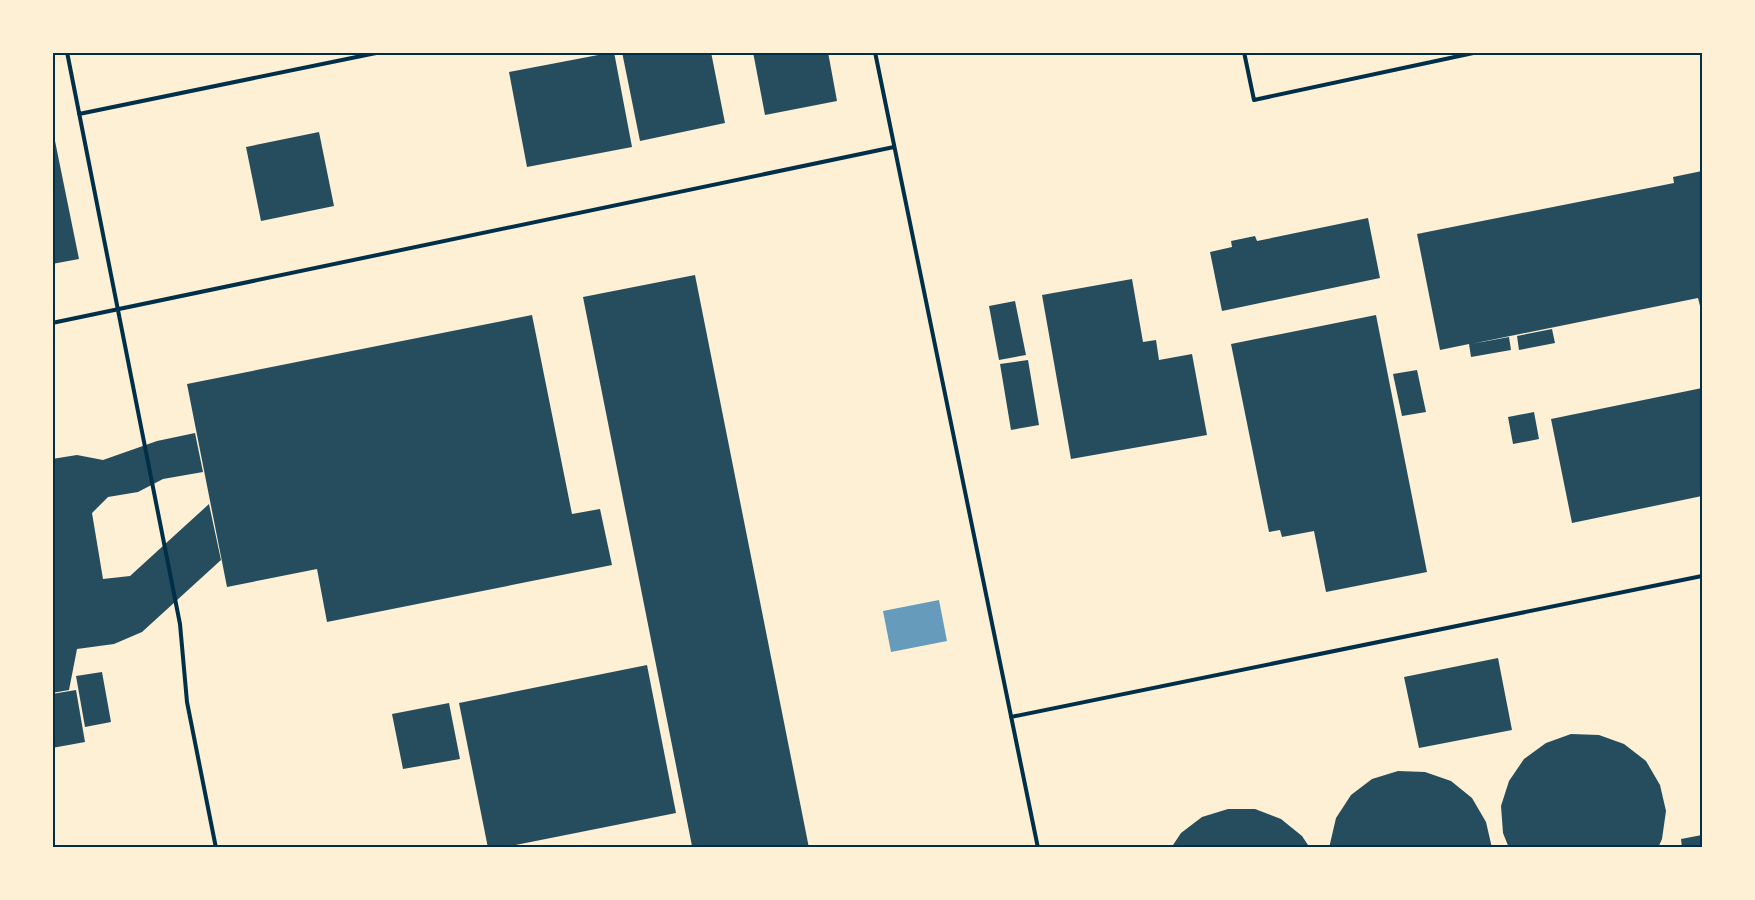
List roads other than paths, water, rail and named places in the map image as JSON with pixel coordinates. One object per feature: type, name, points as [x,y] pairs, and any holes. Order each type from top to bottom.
[{"type":"lane","points":[[67,52],[180,624],[187,702],[216,848]]},
{"type":"lane","points":[[79,114],[381,52]]},
{"type":"lane","points":[[875,52],[1038,848]]},
{"type":"lane","points":[[1244,52],[1254,100],[1478,52]]},
{"type":"lane","points":[[52,322],[894,146]]},
{"type":"lane","points":[[1011,717],[1702,576]]},
{"type":"water","points":[[939,600],[947,641],[891,652],[883,611]]}]
